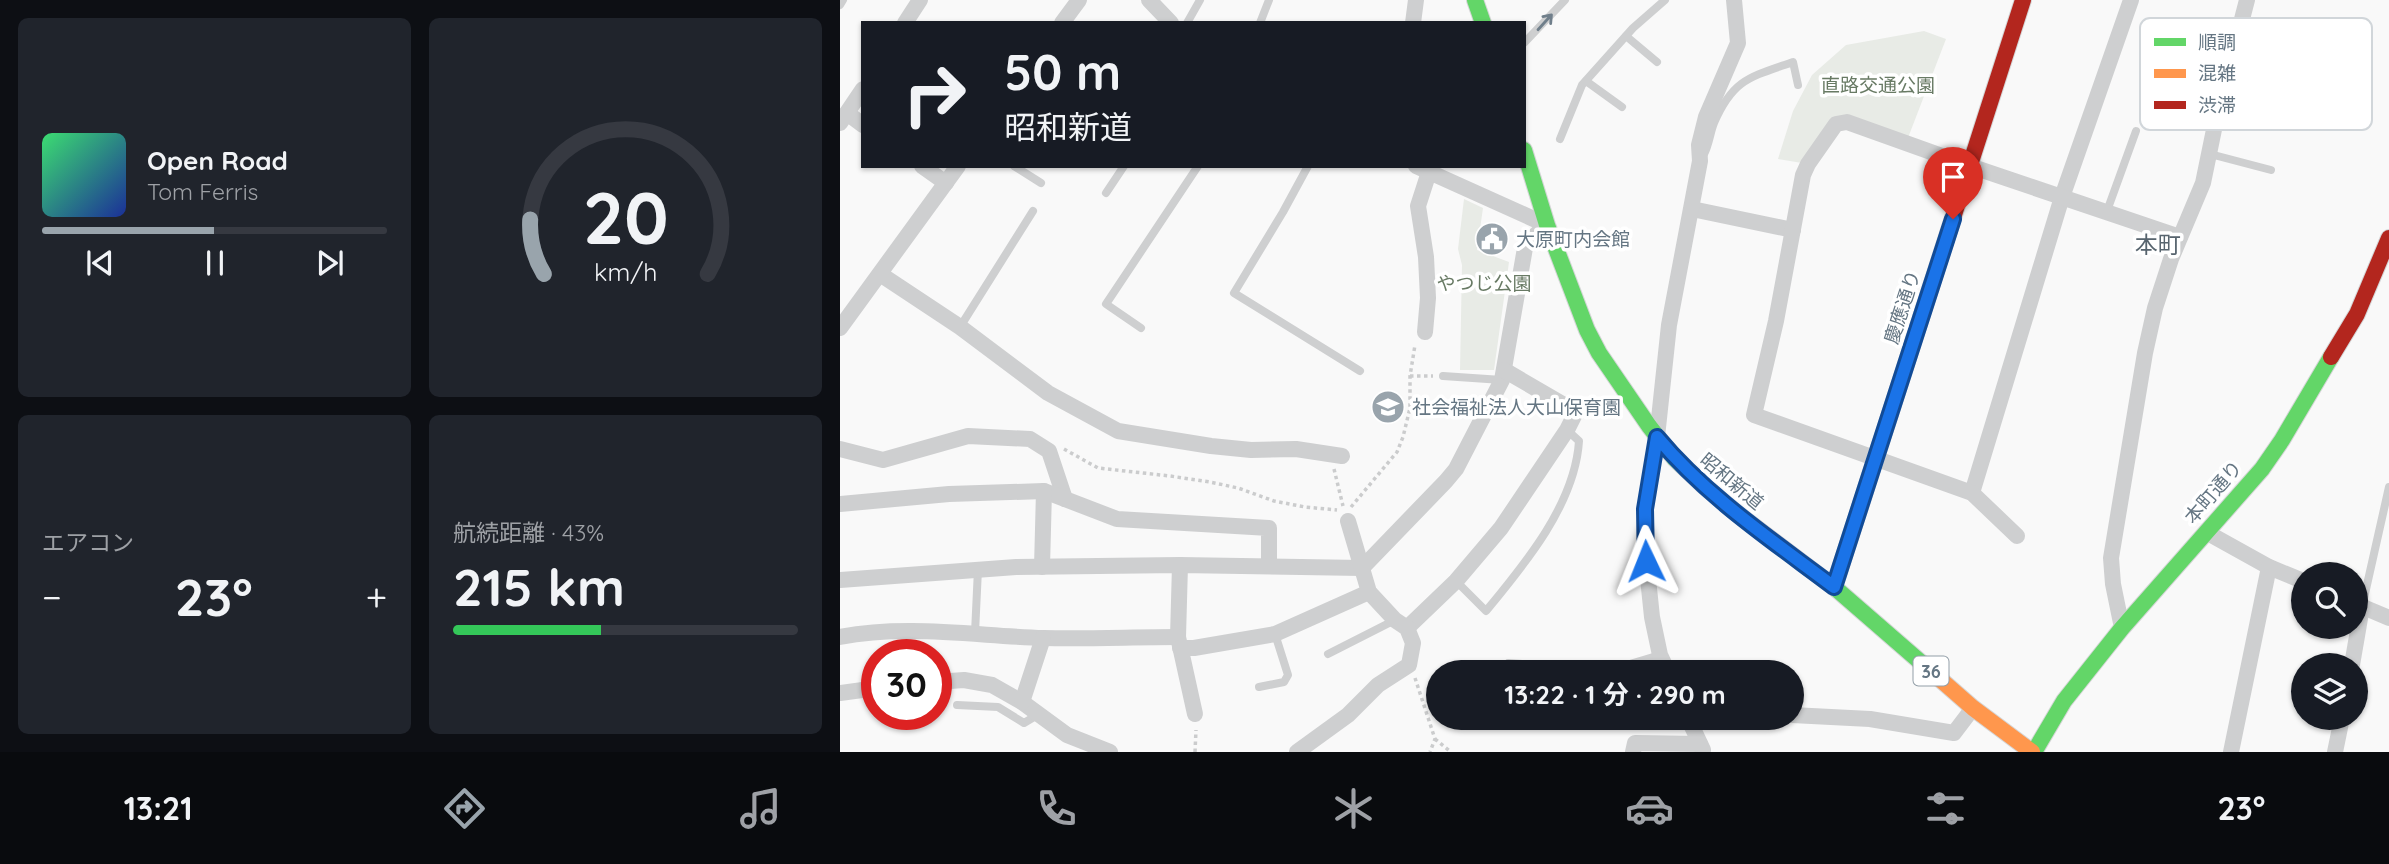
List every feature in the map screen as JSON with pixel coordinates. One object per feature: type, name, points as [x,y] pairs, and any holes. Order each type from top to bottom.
[{"type":"main road","points":[[1475,0],[1482,21]]},
{"type":"main road","name":"慶應通り","points":[[1834,587],[2023,0]]},
{"type":"main road","name":"昭和新道","points":[[1526,156],[1587,330],[1599,353],[1675,459],[1725,503],[1834,587],[1973,708],[2033,752]]},
{"type":"main road","name":"本町通り","points":[[2033,752],[2064,701],[2122,628],[2262,468],[2282,440],[2357,314],[2389,238]]},
{"type":"main road","points":[[2357,314],[2389,278]]},
{"type":"street","points":[[906,21],[920,0]]},
{"type":"street","points":[[1063,21],[1079,0]]},
{"type":"street","points":[[1149,0],[1169,21]]},
{"type":"street","points":[[1413,21],[1416,0]]},
{"type":"street","points":[[1662,660],[1652,617],[1644,540],[1645,509],[1657,437],[1669,325],[1700,161],[1699,145],[1706,117],[1734,58],[1738,43],[1734,0]]},
{"type":"street","points":[[1972,493],[2062,197],[2132,0]]},
{"type":"street","points":[[2242,18],[2247,0]]},
{"type":"street","points":[[861,92],[843,118],[861,124]]},
{"type":"street","points":[[2017,536],[1972,493],[1754,415],[1776,321],[1803,176],[1808,164],[1836,124],[1847,122],[2180,237]]},
{"type":"street","points":[[2122,628],[2111,558],[2145,353],[2162,283],[2203,183],[2214,130]]},
{"type":"street","points":[[925,168],[946,183]]},
{"type":"street","points":[[840,328],[957,168]]},
{"type":"street","points":[[840,580],[978,569],[1180,565],[1362,568],[1456,469],[1503,375],[1525,248],[1532,238],[1548,225],[1423,169],[1418,206],[1426,257],[1428,298],[1425,332]]},
{"type":"street","points":[[1692,209],[1793,230]]},
{"type":"street","points":[[880,274],[960,327],[1048,393],[1118,431],[1210,446],[1251,450],[1296,449],[1342,456]]},
{"type":"street","points":[[1401,624],[1456,581],[1501,528],[1567,430],[1576,412],[1503,375]]},
{"type":"street","points":[[840,449],[884,460],[968,436],[1030,439],[1049,451],[1065,499]]},
{"type":"street","points":[[840,504],[949,494],[1044,491],[1117,519],[1269,528],[1269,566]]},
{"type":"street","points":[[1042,568],[1044,491]]},
{"type":"street","points":[[1297,752],[1348,715],[1378,685],[1409,665],[1413,643],[1401,624],[1369,592],[1348,521]]},
{"type":"street","points":[[2206,532],[2291,576]]},
{"type":"street","points":[[1180,565],[1179,642],[1195,714]]},
{"type":"street","points":[[2231,752],[2269,566]]},
{"type":"street","points":[[840,637],[885,632],[975,634],[1179,642],[1194,648],[1275,634],[1369,592]]},
{"type":"street","points":[[2368,609],[2389,618]]},
{"type":"street","points":[[1022,702],[1043,638]]},
{"type":"street","points":[[952,681],[992,685],[1022,702],[1067,735],[1110,752]]},
{"type":"street","points":[[840,693],[861,690]]},
{"type":"street","points":[[1804,716],[1870,719],[1954,733],[1973,708]]},
{"type":"street","points":[[1633,752],[1635,743],[1702,748],[1694,730]]},
{"type":"street","points":[[2335,752],[2340,730]]},
{"type":"lane","points":[[840,5],[843,0]]},
{"type":"lane","points":[[1188,21],[1199,0]]},
{"type":"lane","points":[[1261,21],[1269,0]]},
{"type":"lane","points":[[1526,41],[1565,0]]},
{"type":"lane","points":[[1560,139],[1586,81],[1626,36],[1665,0]]},
{"type":"lane","points":[[1626,36],[1657,62]]},
{"type":"lane","points":[[1700,161],[1707,149],[1713,125],[1732,89],[1749,77],[1793,62],[1798,85]]},
{"type":"lane","points":[[1586,81],[1622,107]]},
{"type":"lane","points":[[2107,212],[2136,131]]},
{"type":"lane","points":[[2210,154],[2272,170]]},
{"type":"lane","points":[[1017,168],[1041,183]]},
{"type":"lane","points":[[1106,193],[1123,168]]},
{"type":"lane","points":[[1141,328],[1106,304],[1197,168]]},
{"type":"lane","points":[[1307,168],[1234,293],[1360,371]]},
{"type":"lane","points":[[960,327],[1034,211]]},
{"type":"lane","points":[[1443,376],[1503,375]]},
{"type":"lane","points":[[1456,581],[1486,611],[1538,546],[1563,498],[1578,458],[1579,441],[1567,430]]},
{"type":"lane","points":[[2368,570],[2389,487]]},
{"type":"lane","points":[[975,634],[978,569]]},
{"type":"lane","points":[[1328,654],[1401,624]]},
{"type":"lane","points":[[1259,687],[1284,682],[1288,674],[1275,634]]},
{"type":"lane","points":[[1643,660],[1660,655]]},
{"type":"lane","points":[[957,705],[998,706],[1024,723],[1039,714]]},
{"type":"path","points":[[1410,376],[1443,376]]},
{"type":"path","points":[[1409,665],[1435,738],[1451,752]]},
{"type":"path","points":[[1195,714],[1195,752]]},
{"type":"path","points":[[1430,752],[1435,738]]},
{"type":"green space","name":"直路交通公園","points":[[1924,31],[1946,39],[1906,143],[1847,122],[1808,164],[1778,159],[1793,111],[1812,75],[1846,45]]},
{"type":"green space","name":"やつじ公園","points":[[1464,199],[1483,208],[1477,250],[1509,262],[1494,370],[1460,370],[1462,265],[1458,249]]},
{"type":"traffic: fast","points":[[1475,0],[1482,21]]},
{"type":"traffic: fast","points":[[1526,157],[1547,225],[1587,330],[1599,353],[1649,426],[1675,459],[1703,485]]},
{"type":"traffic: fast","points":[[2034,752],[2064,701],[2122,628],[2262,469],[2331,357]]},
{"type":"traffic: fast","points":[[1890,414],[1834,587],[1925,666]]},
{"type":"traffic: slow","points":[[1703,485],[1834,587]]},
{"type":"traffic: slow","points":[[1925,666],[1973,708],[2032,752]]},
{"type":"traffic: jam","points":[[1890,414],[2023,0]]},
{"type":"traffic: jam","points":[[2331,357],[2357,314],[2389,238]]},
{"type":"place","name":"大原町内会館","points":[[1492,239]]},
{"type":"place","name":"社会福祉法人大山保育園","points":[[1388,407]]},
{"type":"district","name":"本町","points":[[2158,244]]},
{"type":"route","points":[[1646,561],[1645,509],[1657,437],[1675,459],[1735,512],[1834,587],[1953,219]]}]
